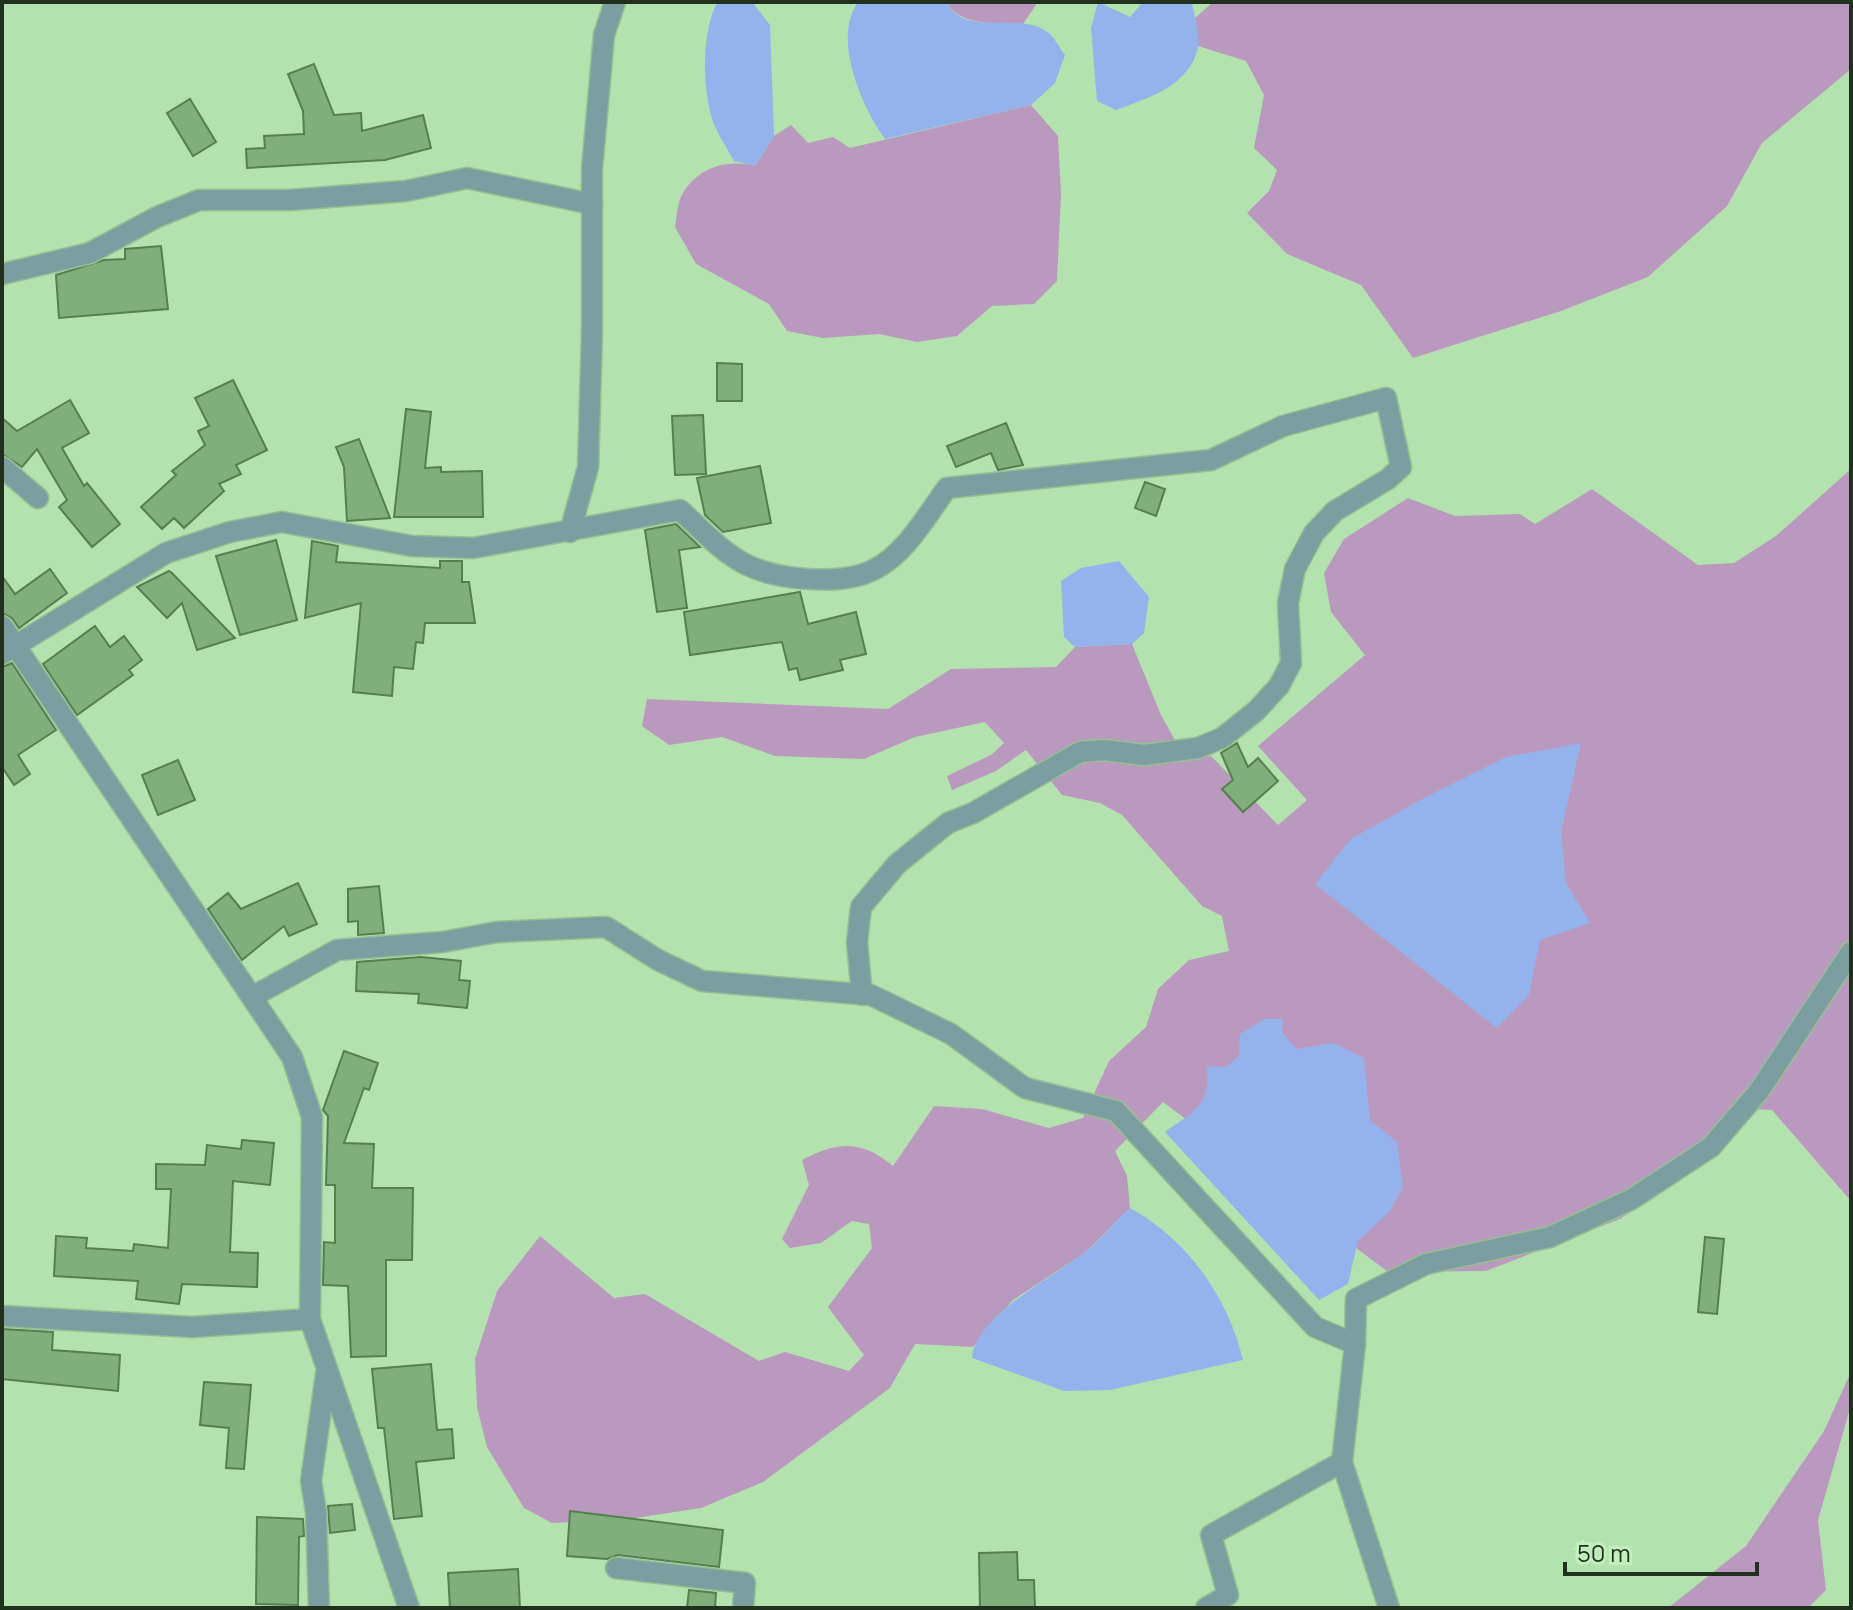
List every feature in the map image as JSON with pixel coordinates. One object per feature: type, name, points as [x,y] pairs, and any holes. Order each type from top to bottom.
[{"type":"street","points":[[570,532],[588,467],[592,169],[604,35],[615,2]]},
{"type":"street","points":[[2,274],[90,253],[157,217],[199,200],[290,200],[406,191],[467,178],[592,204]]},
{"type":"street","points":[[9,651],[166,553],[230,532],[282,522],[412,546],[473,548],[680,510],[720,548],[749,566],[811,580],[842,578],[874,570],[908,541],[947,488],[1211,460],[1283,426],[1386,398],[1401,467],[1388,479],[1335,511],[1314,533],[1295,569],[1288,603],[1291,663],[1279,686],[1256,711],[1222,738],[1198,748],[1144,755],[1104,750],[1080,752],[973,813],[948,823],[897,864],[861,907],[857,942],[862,995]]},
{"type":"street","points":[[2,467],[38,498]]},
{"type":"street","points":[[2,626],[9,651],[292,1057],[312,1117],[310,1319],[409,1608]]},
{"type":"street","points":[[252,997],[337,950],[443,942],[497,932],[606,927],[658,960],[702,981],[871,995],[951,1034],[1025,1088],[1116,1111],[1315,1327],[1355,1344]]},
{"type":"street","points":[[1389,1608],[1342,1462],[1355,1344],[1356,1299],[1426,1264],[1550,1237],[1632,1199],[1711,1147],[1759,1091],[1851,952]]},
{"type":"street","points":[[2,1316],[192,1327],[310,1319]]},
{"type":"street","points":[[319,1608],[316,1512],[311,1481],[327,1369]]},
{"type":"street","points":[[1206,1608],[1228,1595],[1211,1535],[1342,1462]]},
{"type":"street","points":[[616,1568],[745,1583],[743,1608]]},
{"type":"shaded area","points":[[947,2],[1038,2],[1023,24],[970,20],[953,10]]},
{"type":"shaded area","points":[[1213,2],[1851,2],[1851,69],[1762,143],[1727,206],[1648,277],[1561,311],[1413,358],[1361,285],[1287,254],[1247,213],[1269,191],[1277,170],[1254,148],[1264,95],[1246,61],[1198,46],[1194,19]]},
{"type":"shaded area","points":[[1031,105],[1058,136],[1061,194],[1057,281],[1034,304],[992,306],[957,336],[917,342],[879,334],[823,338],[787,331],[769,304],[696,264],[675,227],[680,198],[688,185],[714,167],[734,164],[755,166],[774,136],[791,125],[808,143],[833,137],[850,148]]},
{"type":"shaded area","points":[[1851,469],[1851,1201],[1772,1110],[1752,1109],[1717,1152],[1620,1219],[1486,1271],[1388,1272],[1163,1102],[1115,1151],[1127,1176],[1130,1208],[1085,1253],[1013,1300],[973,1347],[915,1344],[890,1388],[763,1482],[701,1508],[629,1519],[552,1523],[524,1508],[487,1447],[477,1407],[475,1359],[497,1291],[540,1236],[614,1298],[645,1294],[759,1361],[785,1352],[849,1371],[864,1355],[828,1307],[872,1248],[869,1224],[852,1221],[821,1243],[790,1248],[782,1239],[809,1185],[802,1160],[827,1149],[849,1146],[870,1151],[893,1166],[934,1106],[982,1109],[1049,1128],[1083,1118],[1109,1061],[1146,1027],[1158,989],[1189,960],[1229,951],[1222,916],[1202,906],[1122,815],[1100,803],[1062,795],[1026,750],[996,771],[952,790],[947,776],[991,755],[1004,743],[985,722],[915,737],[864,759],[775,756],[722,737],[669,745],[642,726],[647,699],[888,709],[951,669],[1056,667],[1075,647],[1132,644],[1161,715],[1185,758],[1211,756],[1278,825],[1307,800],[1258,746],[1365,655],[1331,612],[1324,573],[1344,539],[1408,498],[1455,516],[1520,514],[1535,524],[1592,489],[1698,565],[1734,563],[1776,536]]},
{"type":"shaded area","points":[[1851,1372],[1851,1405],[1818,1520],[1826,1590],[1808,1608],[1668,1608],[1746,1546],[1824,1431]]},
{"type":"water","points":[[717,2],[752,2],[770,25],[774,136],[755,166],[734,161],[711,115],[705,58],[708,28]]},
{"type":"water","points":[[858,2],[947,2],[955,13],[967,20],[1038,27],[1050,34],[1065,55],[1055,83],[1031,105],[885,139],[859,91],[849,52],[851,17]]},
{"type":"water","points":[[1098,2],[1130,17],[1143,2],[1192,2],[1198,47],[1186,72],[1166,89],[1116,110],[1097,101],[1091,28]]},
{"type":"water","points":[[1119,561],[1149,597],[1144,633],[1132,644],[1075,647],[1064,637],[1061,581],[1081,568]]},
{"type":"water","points":[[1581,743],[1561,832],[1566,883],[1590,923],[1540,940],[1529,995],[1497,1028],[1315,884],[1351,839],[1424,798],[1506,757]]},
{"type":"water","points":[[1265,1019],[1283,1019],[1282,1032],[1296,1049],[1333,1043],[1364,1058],[1370,1120],[1397,1142],[1403,1188],[1389,1212],[1358,1241],[1348,1284],[1319,1300],[1165,1132],[1192,1112],[1203,1099],[1208,1079],[1207,1066],[1226,1067],[1239,1056],[1240,1034]]},
{"type":"water","points":[[1130,1208],[1170,1236],[1202,1272],[1227,1314],[1243,1360],[1110,1390],[1064,1391],[972,1358],[977,1342],[1000,1313],[1088,1250]]},
{"type":"building","points":[[314,64],[334,115],[361,113],[362,131],[423,115],[431,148],[385,160],[247,168],[246,149],[265,148],[264,136],[304,134],[303,111],[288,74]]},
{"type":"building","points":[[190,99],[216,142],[193,156],[167,113]]},
{"type":"building","points":[[161,246],[168,309],[59,318],[56,275],[104,260],[125,259],[125,249]]},
{"type":"building","points":[[717,363],[742,364],[742,401],[717,401]]},
{"type":"building","points":[[233,380],[267,450],[236,465],[241,474],[219,484],[224,491],[184,528],[174,518],[162,529],[141,507],[176,475],[172,471],[205,445],[198,431],[209,426],[195,398]]},
{"type":"building","points":[[70,400],[89,433],[62,448],[84,486],[87,483],[120,524],[92,547],[59,507],[67,500],[37,449],[22,467],[2,454],[2,418],[17,431]]},
{"type":"building","points":[[406,409],[431,412],[425,468],[441,467],[441,472],[482,471],[483,517],[394,517]]},
{"type":"building","points":[[703,415],[706,474],[675,475],[672,416]]},
{"type":"building","points":[[1006,423],[1023,465],[998,470],[991,453],[956,467],[947,446]]},
{"type":"building","points":[[359,439],[390,518],[347,521],[344,467],[336,447]]},
{"type":"building","points":[[760,466],[771,523],[723,532],[705,515],[697,478]]},
{"type":"building","points":[[1145,482],[1165,489],[1156,516],[1135,508]]},
{"type":"building","points":[[676,524],[700,547],[679,550],[687,608],[657,612],[645,530]]},
{"type":"building","points":[[276,540],[297,620],[240,635],[216,556]]},
{"type":"building","points":[[312,541],[338,546],[336,562],[440,568],[440,561],[462,561],[462,582],[469,582],[475,623],[425,623],[423,643],[416,642],[413,669],[394,667],[392,696],[353,692],[361,603],[305,618]]},
{"type":"building","points":[[50,569],[67,593],[19,628],[12,618],[2,613],[2,576],[15,594]]},
{"type":"building","points":[[169,571],[235,638],[197,650],[182,603],[167,618],[137,587]]},
{"type":"building","points":[[800,592],[808,624],[856,612],[866,654],[840,660],[843,670],[800,680],[797,668],[789,670],[782,642],[690,655],[684,612]]},
{"type":"building","points":[[95,626],[110,647],[124,636],[142,660],[129,670],[133,675],[77,715],[43,664]]},
{"type":"building","points":[[12,663],[56,730],[18,755],[30,774],[14,785],[2,767],[2,667]]},
{"type":"building","points":[[1237,743],[1248,767],[1258,758],[1278,781],[1243,812],[1222,789],[1233,780],[1221,753]]},
{"type":"building","points":[[178,760],[195,800],[158,815],[142,775]]},
{"type":"building","points":[[298,883],[317,924],[289,936],[284,926],[242,960],[208,909],[228,893],[241,909]]},
{"type":"building","points":[[379,886],[384,933],[358,935],[358,921],[348,922],[348,889]]},
{"type":"building","points":[[421,957],[461,961],[459,980],[470,981],[467,1008],[418,1003],[419,994],[356,991],[357,962]]},
{"type":"building","points":[[344,1051],[378,1063],[369,1090],[364,1088],[344,1143],[374,1144],[372,1188],[413,1188],[412,1260],[386,1260],[386,1356],[351,1357],[348,1286],[323,1285],[324,1242],[335,1243],[335,1185],[326,1185],[328,1116],[323,1110]]},
{"type":"building","points":[[242,1140],[274,1143],[270,1185],[233,1181],[230,1252],[258,1253],[257,1287],[182,1284],[179,1304],[136,1299],[138,1281],[54,1276],[56,1236],[87,1238],[86,1248],[133,1251],[134,1244],[168,1248],[171,1189],[156,1189],[156,1164],[205,1165],[207,1145],[241,1149]]},
{"type":"building","points":[[1705,1237],[1724,1239],[1717,1314],[1698,1312]]},
{"type":"building","points":[[2,1329],[53,1332],[52,1350],[120,1355],[118,1391],[2,1379]]},
{"type":"building","points":[[431,1364],[437,1430],[452,1429],[454,1458],[416,1462],[422,1516],[394,1519],[384,1428],[378,1428],[372,1369]]},
{"type":"building","points":[[204,1382],[251,1385],[244,1469],[226,1468],[229,1428],[200,1425]]},
{"type":"building","points":[[352,1504],[355,1530],[330,1533],[328,1506]]},
{"type":"building","points":[[570,1511],[723,1530],[719,1567],[618,1555],[607,1559],[567,1556]]},
{"type":"building","points":[[257,1517],[303,1519],[304,1536],[299,1537],[298,1605],[256,1604]]},
{"type":"building","points":[[1017,1552],[1018,1580],[1034,1580],[1035,1608],[980,1608],[979,1553]]},
{"type":"building","points":[[518,1569],[520,1608],[450,1608],[448,1573]]},
{"type":"building","points":[[689,1590],[716,1593],[715,1608],[687,1608]]}]
